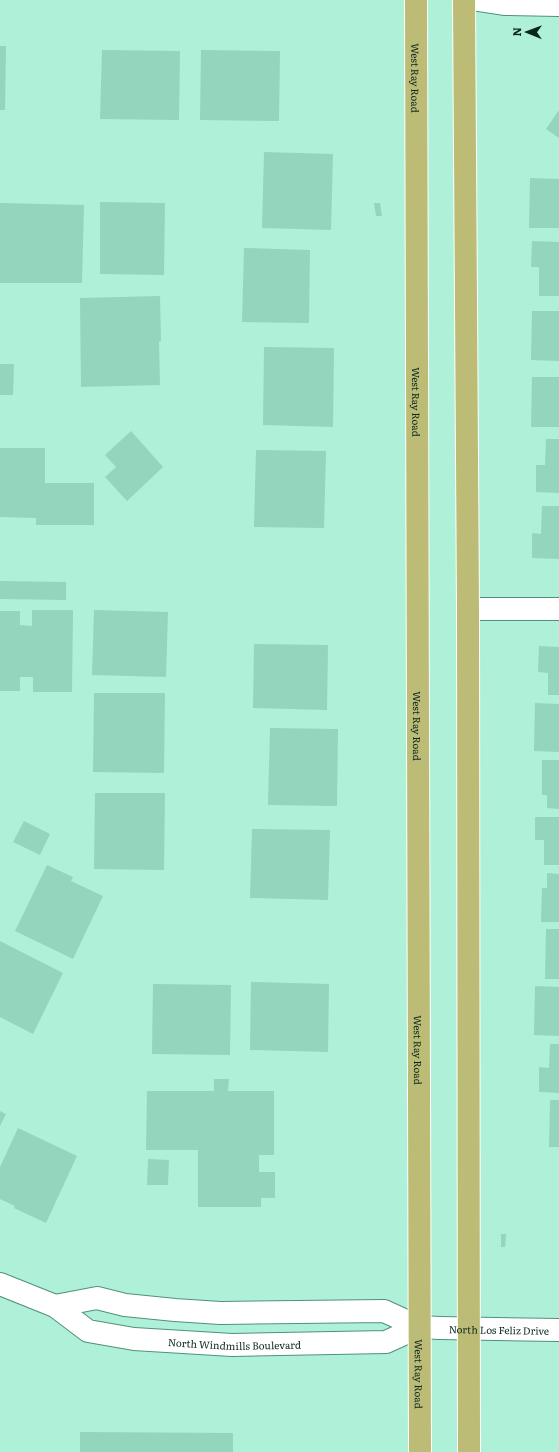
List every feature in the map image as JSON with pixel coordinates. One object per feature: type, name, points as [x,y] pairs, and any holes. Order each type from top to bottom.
[{"type":"main road","name":"West Ray Road","points":[[416,0],[429,1327],[420,1452]]},
{"type":"main road","points":[[464,0],[468,609],[469,1452]]},
{"type":"street","points":[[478,0],[504,4],[559,5]]},
{"type":"street","points":[[468,609],[559,609]]},
{"type":"street","name":"North Windmills Boulevard","points":[[0,1284],[55,1306],[88,1331],[134,1339],[187,1343],[255,1345],[386,1342],[429,1327]]},
{"type":"street","points":[[55,1306],[97,1298],[125,1305],[190,1311],[384,1311],[429,1327]]},
{"type":"street","name":"North Los Feliz Drive","points":[[429,1327],[559,1330]]},
{"type":"building","points":[[0,46],[6,46],[5,110],[0,110]]},
{"type":"building","points":[[102,50],[180,51],[179,120],[100,119]]},
{"type":"building","points":[[201,50],[280,51],[279,121],[200,120]]},
{"type":"building","points":[[559,110],[559,138],[546,129]]},
{"type":"building","points":[[264,152],[333,154],[331,230],[262,228]]},
{"type":"building","points":[[530,178],[559,179],[559,228],[529,228]]},
{"type":"building","points":[[100,202],[165,203],[164,275],[100,274]]},
{"type":"building","points":[[0,203],[84,205],[82,283],[0,283]]},
{"type":"building","points":[[374,203],[380,203],[382,216],[376,216]]},
{"type":"building","points":[[532,241],[559,242],[559,296],[539,296],[539,267],[531,267]]},
{"type":"building","points":[[244,248],[310,250],[309,323],[242,322]]},
{"type":"building","points":[[160,296],[160,385],[81,387],[80,298]]},
{"type":"building","points":[[532,311],[559,311],[559,361],[531,360]]},
{"type":"building","points":[[264,347],[334,348],[333,427],[263,425]]},
{"type":"building","points":[[0,364],[14,364],[13,395],[0,395]]},
{"type":"building","points":[[532,377],[559,377],[559,427],[531,427]]},
{"type":"building","points":[[131,431],[163,467],[127,501],[105,477],[116,467],[105,455]]},
{"type":"building","points":[[546,439],[559,439],[559,493],[536,492],[536,465],[545,465]]},
{"type":"building","points":[[0,448],[45,448],[45,483],[94,483],[94,525],[36,525],[36,518],[0,517]]},
{"type":"building","points":[[256,450],[326,451],[324,528],[254,527]]},
{"type":"building","points":[[542,506],[559,506],[559,559],[532,558],[532,533],[541,534]]},
{"type":"building","points":[[0,581],[66,582],[66,600],[0,599]]},
{"type":"building","points":[[32,610],[73,610],[72,692],[33,692],[33,677],[20,677],[20,691],[0,691],[0,611],[20,611],[20,625],[32,626]]},
{"type":"building","points":[[94,610],[168,612],[166,677],[92,675]]},
{"type":"building","points":[[254,644],[328,645],[327,710],[253,708]]},
{"type":"building","points":[[539,646],[559,647],[559,695],[548,695],[548,673],[538,672]]},
{"type":"building","points":[[94,693],[165,693],[164,773],[93,772]]},
{"type":"building","points":[[535,703],[559,704],[559,752],[534,751]]},
{"type":"building","points":[[270,728],[338,729],[337,806],[268,805]]},
{"type":"building","points":[[542,760],[559,760],[559,809],[547,808],[547,795],[542,795]]},
{"type":"building","points":[[95,793],[165,793],[164,870],[94,869]]},
{"type":"building","points":[[535,817],[559,817],[559,865],[544,865],[544,840],[535,840]]},
{"type":"building","points":[[24,821],[50,834],[40,855],[13,842]]},
{"type":"building","points":[[252,829],[330,830],[328,900],[250,898]]},
{"type":"building","points":[[47,865],[73,877],[71,881],[103,896],[73,959],[15,931]]},
{"type":"building","points":[[547,873],[559,874],[559,922],[541,922],[542,888],[547,888]]},
{"type":"building","points":[[546,929],[559,929],[559,979],[545,979]]},
{"type":"building","points":[[0,941],[63,973],[33,1034],[0,1017]]},
{"type":"building","points":[[251,982],[329,984],[328,1052],[250,1050]]},
{"type":"building","points":[[153,984],[231,985],[230,1055],[152,1054]]},
{"type":"building","points":[[535,986],[559,987],[559,1036],[534,1035]]},
{"type":"building","points":[[550,1044],[559,1044],[559,1093],[539,1092],[539,1067],[549,1068]]},
{"type":"building","points":[[214,1079],[229,1079],[228,1091],[274,1091],[274,1155],[259,1155],[259,1172],[275,1172],[275,1198],[261,1198],[261,1207],[198,1207],[198,1150],[146,1150],[147,1091],[214,1091]]},
{"type":"building","points":[[550,1100],[559,1100],[559,1147],[549,1147]]},
{"type":"building","points":[[0,1111],[6,1114],[0,1126]]},
{"type":"building","points":[[18,1128],[77,1156],[46,1223],[14,1208],[15,1206],[0,1199],[0,1167]]},
{"type":"building","points":[[148,1159],[169,1160],[168,1185],[147,1185]]},
{"type":"building","points":[[501,1234],[506,1234],[505,1247],[501,1247]]},
{"type":"building","points":[[80,1432],[233,1433],[233,1452],[80,1452]]}]
